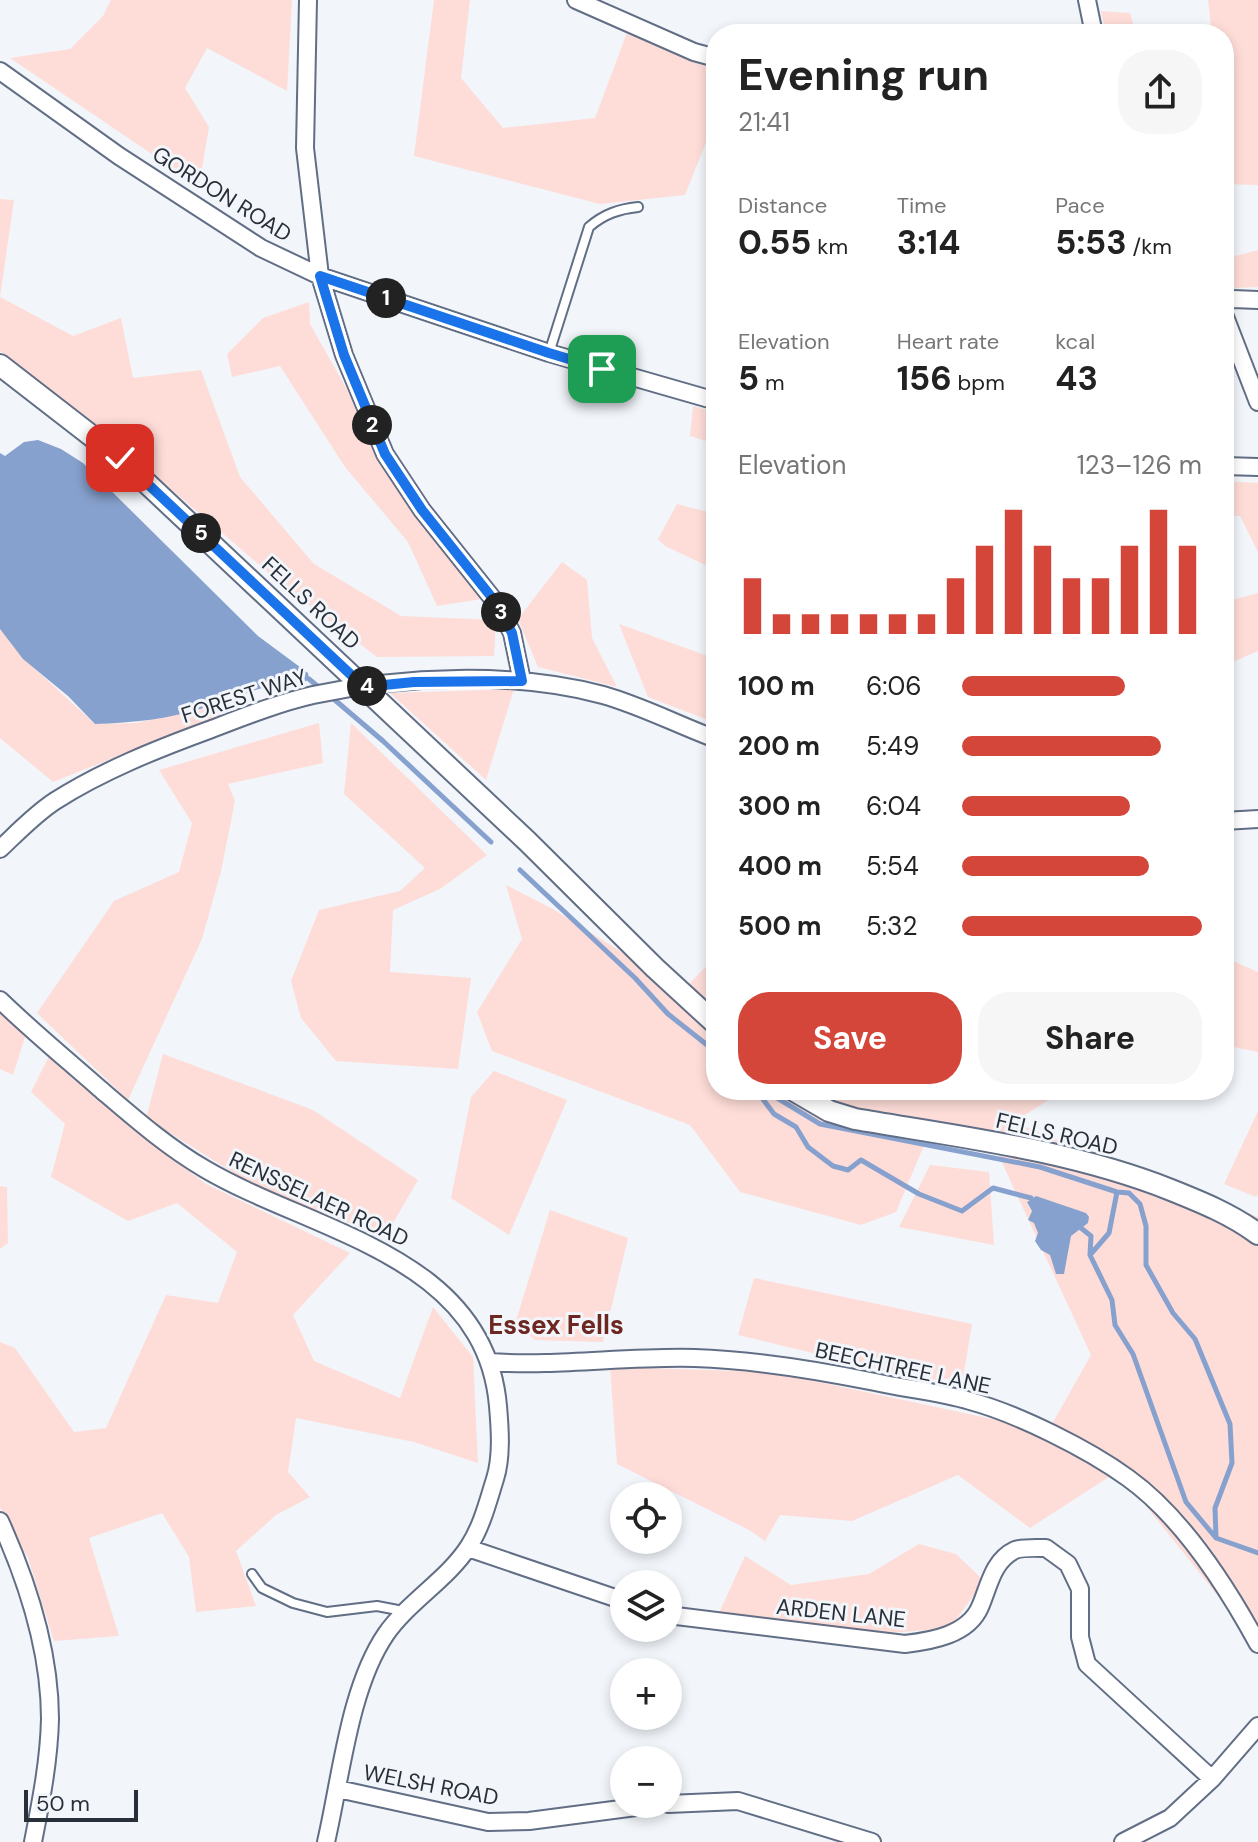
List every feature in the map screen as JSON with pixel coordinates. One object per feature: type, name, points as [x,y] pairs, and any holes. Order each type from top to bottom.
[{"type":"street","points":[[308,0],[305,148],[320,276],[344,355],[385,454],[422,510],[497,604],[512,633],[522,681]]},
{"type":"street","points":[[576,0],[706,55]]},
{"type":"street","points":[[1087,0],[1092,24]]},
{"type":"street","name":"GORDON ROAD","points":[[0,71],[119,156],[261,248],[320,276],[549,353],[706,398]]},
{"type":"street","points":[[1234,299],[1258,300]]},
{"type":"street","points":[[1234,340],[1258,402]]},
{"type":"street","name":"FELLS ROAD","points":[[0,365],[120,458],[706,1014]]},
{"type":"street","points":[[1234,466],[1258,467]]},
{"type":"street","name":"FOREST WAY","points":[[0,849],[54,802],[115,769],[190,737],[311,696],[341,690],[414,682],[522,681],[601,695],[706,735]]},
{"type":"street","points":[[1234,820],[1258,819]]},
{"type":"street","name":"RENSSELAER ROAD","points":[[0,1000],[149,1131],[203,1168],[250,1194],[387,1253],[418,1272],[452,1300],[489,1362],[497,1393],[500,1425],[497,1473],[482,1520],[468,1548],[386,1634],[365,1678],[352,1719],[326,1842]]},
{"type":"street","name":"FELLS ROAD","points":[[810,1100],[829,1111],[855,1119],[1037,1150],[1096,1165],[1198,1201],[1258,1234]]},
{"type":"street","name":"BEECHTREE LANE","points":[[489,1362],[682,1358],[733,1361],[826,1372],[970,1401],[1000,1412],[1079,1450],[1127,1478],[1147,1494],[1176,1524],[1235,1606],[1258,1644]]},
{"type":"street","points":[[0,1521],[29,1596],[41,1640],[47,1680],[50,1717],[48,1752],[33,1842]]},
{"type":"street","points":[[468,1548],[610,1596]]},
{"type":"street","name":"ARDEN LANE","points":[[682,1617],[905,1644],[927,1642],[954,1634],[979,1611],[997,1565],[1016,1550],[1046,1548],[1068,1564],[1080,1589],[1080,1637],[1087,1664],[1212,1779]]},
{"type":"street","points":[[1123,1842],[1170,1818],[1212,1779],[1258,1726]]},
{"type":"street","name":"WELSH ROAD","points":[[338,1789],[488,1822],[529,1821],[610,1810]]},
{"type":"street","points":[[682,1803],[738,1801],[872,1842]]},
{"type":"lane","points":[[549,353],[589,227],[601,217],[638,207]]},
{"type":"lane","points":[[252,1574],[262,1588],[293,1603],[327,1612],[377,1606],[408,1612]]},
{"type":"shaded area","points":[[111,0],[292,0],[287,91],[207,48],[185,88],[209,127],[199,186],[10,58],[70,49],[103,16]]},
{"type":"shaded area","points":[[434,0],[470,0],[461,78],[503,128],[595,118],[631,22],[706,48],[706,142],[685,195],[600,204],[414,156]]},
{"type":"shaded area","points":[[1208,0],[1258,0],[1258,185],[1234,184],[1234,24],[1211,24]]},
{"type":"shaded area","points":[[1101,11],[1130,13],[1133,24],[1104,24]]},
{"type":"shaded area","points":[[0,199],[14,200],[0,297]]},
{"type":"shaded area","points":[[1258,250],[1258,287],[1234,288],[1234,256]]},
{"type":"shaded area","points":[[0,297],[73,336],[121,318],[133,378],[201,370],[240,477],[314,564],[401,616],[496,620],[494,656],[377,657],[285,587],[88,418],[0,351]]},
{"type":"shaded area","points":[[309,302],[310,324],[425,528],[482,599],[437,606],[408,542],[345,467],[280,366],[232,377],[227,354],[263,318]]},
{"type":"shaded area","points":[[693,406],[706,410],[706,441],[690,436]]},
{"type":"shaded area","points":[[1234,482],[1258,483],[1258,552],[1240,516],[1234,516]]},
{"type":"shaded area","points":[[677,504],[706,511],[706,565],[665,546],[658,539]]},
{"type":"shaded area","points":[[562,562],[587,580],[592,638],[617,687],[538,667],[518,619]]},
{"type":"shaded area","points":[[1258,593],[1258,651],[1234,662],[1234,599]]},
{"type":"shaded area","points":[[619,624],[706,655],[706,719],[648,697]]},
{"type":"shaded area","points":[[0,629],[24,659],[95,724],[136,723],[206,707],[221,715],[53,782],[0,738]]},
{"type":"shaded area","points":[[514,689],[486,780],[390,693]]},
{"type":"shaded area","points":[[319,723],[323,763],[228,784],[235,801],[221,871],[202,939],[128,1100],[37,1013],[114,901],[179,872],[192,823],[159,770]]},
{"type":"shaded area","points":[[351,723],[487,855],[440,889],[393,910],[390,972],[471,978],[458,1069],[336,1061],[301,1018],[291,981],[319,910],[400,891],[425,868],[344,794]]},
{"type":"shaded area","points":[[506,885],[551,908],[683,990],[706,966],[706,1100],[1049,1100],[1013,1122],[1258,1217],[1258,1646],[1118,1471],[1030,1528],[958,1475],[852,1521],[780,1515],[765,1541],[682,1496],[682,1482],[653,1482],[617,1464],[610,1367],[772,1372],[1048,1431],[1091,1355],[992,1141],[930,1131],[896,1212],[861,1225],[740,1192],[690,1125],[492,1051],[477,1012],[522,939]]},
{"type":"shaded area","points":[[1234,961],[1258,972],[1258,1052],[1234,1047]]},
{"type":"shaded area","points":[[0,1010],[25,1037],[13,1075],[0,1069]]},
{"type":"shaded area","points":[[50,1054],[157,1147],[206,1184],[350,1253],[293,1315],[314,1361],[400,1398],[433,1307],[473,1357],[478,1463],[414,1442],[296,1418],[288,1472],[310,1497],[276,1515],[236,1551],[256,1606],[196,1612],[189,1557],[162,1513],[89,1538],[119,1636],[54,1641],[28,1558],[0,1507],[0,1342],[15,1348],[74,1432],[106,1428],[166,1295],[218,1303],[237,1252],[177,1203],[128,1221],[51,1177],[65,1124],[31,1092]]},
{"type":"shaded area","points":[[163,1054],[313,1110],[418,1180],[385,1237],[261,1190],[146,1118]]},
{"type":"shaded area","points":[[494,1071],[567,1100],[509,1235],[451,1198],[471,1097]]},
{"type":"shaded area","points":[[1258,1111],[1258,1194],[1256,1197],[1224,1184]]},
{"type":"shaded area","points":[[930,1165],[989,1172],[994,1245],[899,1227]]},
{"type":"shaded area","points":[[0,1186],[7,1187],[8,1243],[0,1249]]},
{"type":"shaded area","points":[[550,1210],[628,1238],[603,1342],[535,1340],[515,1324]]},
{"type":"shaded area","points":[[754,1278],[972,1324],[963,1378],[924,1380],[738,1335]]},
{"type":"shaded area","points":[[919,1544],[956,1554],[984,1581],[950,1628],[867,1635],[719,1613],[745,1556],[791,1585],[869,1574]]},
{"type":"water","points":[[38,440],[61,449],[83,463],[258,636],[308,673],[309,679],[302,684],[266,687],[179,715],[95,724],[68,696],[23,659],[0,629],[0,453],[5,456],[24,442]]},
{"type":"water","points":[[1036,1196],[1086,1213],[1089,1217],[1088,1223],[1071,1236],[1064,1274],[1056,1274],[1050,1255],[1041,1250],[1035,1241],[1038,1233],[1034,1223],[1028,1220],[1032,1211],[1027,1202]]},
{"type":"waterway","points":[[309,679],[321,689]]},
{"type":"waterway","points":[[329,695],[491,842]]},
{"type":"waterway","points":[[520,870],[635,978],[668,1014],[706,1044]]},
{"type":"waterway","points":[[764,1100],[774,1114],[796,1127],[808,1147],[833,1166],[848,1170],[861,1160],[919,1194],[962,1211],[993,1188],[1031,1198]]},
{"type":"waterway","points":[[780,1100],[820,1124],[1040,1167],[1117,1192],[1109,1233],[1090,1255],[1112,1300],[1115,1325],[1133,1354],[1186,1502],[1216,1538],[1258,1553]]},
{"type":"waterway","points":[[1117,1192],[1129,1193],[1140,1204],[1146,1226],[1146,1265],[1173,1313],[1195,1339],[1230,1424],[1232,1463],[1215,1508],[1216,1537]]},
{"type":"waterway","points":[[1081,1228],[1091,1236],[1090,1255]]},
{"type":"district","name":"Essex Fells","points":[[556,1325]]},
{"type":"route","points":[[120,458],[364,687],[414,682],[522,681],[512,633],[497,604],[422,510],[385,454],[344,355],[320,276],[602,369]]}]
